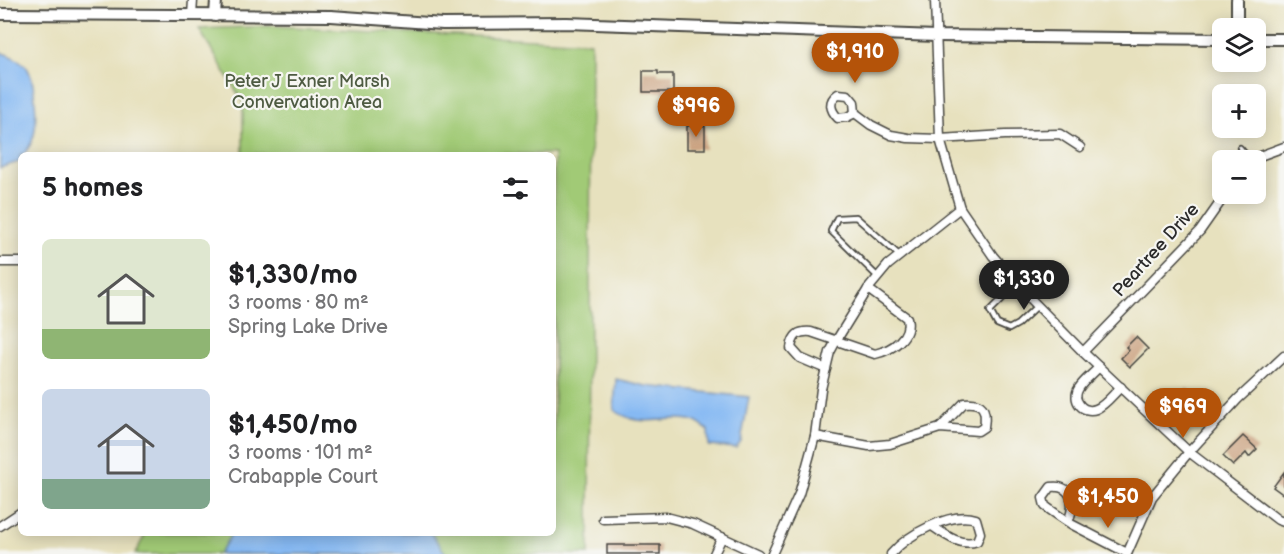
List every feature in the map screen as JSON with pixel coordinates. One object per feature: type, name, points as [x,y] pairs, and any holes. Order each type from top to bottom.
[{"type":"street","points":[[192,16],[193,0]]},
{"type":"street","points":[[215,16],[216,0]]},
{"type":"street","points":[[935,0],[940,139],[960,208],[993,256],[1083,352],[1189,452],[1278,520],[1284,522]]},
{"type":"street","points":[[1237,0],[1237,18]]},
{"type":"street","points":[[0,14],[331,16],[443,24],[596,24],[937,36],[1212,39]]},
{"type":"street","points":[[1266,39],[1284,39]]},
{"type":"street","points":[[855,113],[871,125],[891,135],[908,138],[940,139],[1059,134],[1080,147]]},
{"type":"street","points":[[1266,154],[1284,147]]},
{"type":"street","name":"Peartree Drive","points":[[1083,352],[1200,231],[1219,204]]},
{"type":"street","points":[[772,554],[799,495],[815,436],[820,389],[836,341],[868,289],[888,265],[960,208]]},
{"type":"street","points":[[0,262],[18,262]]},
{"type":"street","points":[[826,369],[795,354],[791,348],[796,334],[803,331],[811,332],[875,354],[882,353],[905,337],[909,325],[906,318],[868,289]]},
{"type":"street","points":[[1068,522],[1127,554],[1152,497],[1189,452],[1238,399],[1284,356]]},
{"type":"street","points":[[1099,367],[1076,394],[1080,406],[1085,410],[1093,410],[1101,406],[1121,387]]},
{"type":"street","points":[[815,436],[869,446],[890,444],[940,428],[978,431],[984,427],[986,417],[984,410],[979,404],[964,403],[940,428]]},
{"type":"street","points":[[0,526],[18,514]]},
{"type":"street","points":[[603,519],[666,517],[693,524],[758,554]]},
{"type":"street","points":[[891,554],[900,544],[917,532],[933,526],[968,517],[976,519],[980,533],[977,540],[971,543],[960,542],[933,526]]},
{"type":"street","points":[[714,554],[722,537]]},
{"type":"lane","points":[[878,277],[831,231],[837,218],[856,217],[900,256]]},
{"type":"lane","points":[[1017,284],[990,311],[997,324],[1009,329],[1038,306]]},
{"type":"green space","name":"Peter J Exner Marsh Convervation Area","points":[[272,26],[591,42],[589,554],[135,554],[144,536],[556,536],[556,152],[243,152],[243,102],[199,29]]},
{"type":"water","points":[[0,52],[19,61],[29,71],[34,89],[36,111],[35,131],[29,147],[25,152],[18,152],[18,162],[0,168]]},
{"type":"water","points":[[616,379],[646,386],[749,397],[741,442],[736,448],[709,446],[708,430],[692,421],[679,419],[643,421],[624,416],[614,410]]},
{"type":"water","points":[[230,536],[433,536],[446,554],[219,554]]},
{"type":"building","points":[[643,71],[673,74],[673,92],[643,92]]},
{"type":"building","points":[[687,126],[705,126],[705,149],[687,149]]},
{"type":"building","points":[[1136,337],[1148,349],[1130,367],[1121,358],[1129,350],[1126,347]]},
{"type":"building","points":[[1187,388],[1196,397],[1189,405],[1192,408],[1183,419],[1169,407]]},
{"type":"building","points":[[1243,436],[1257,449],[1249,457],[1246,453],[1233,466],[1223,456]]},
{"type":"building","points":[[1284,472],[1284,495],[1273,487]]},
{"type":"building","points":[[607,545],[660,545],[660,554],[607,554]]}]
